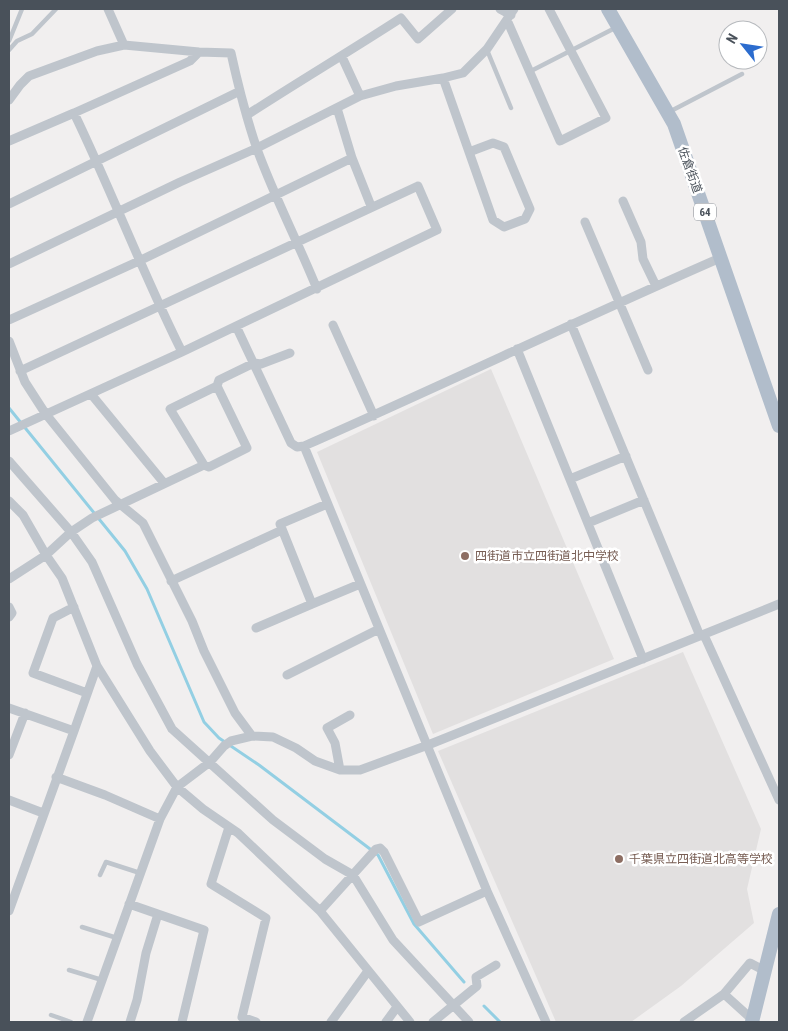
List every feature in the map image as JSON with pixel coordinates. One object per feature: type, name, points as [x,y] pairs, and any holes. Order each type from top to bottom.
[{"type":"main road","name":"佐倉街道","points":[[608,9],[668,112],[684,151],[779,426]]},
{"type":"main road","points":[[754,1022],[765,971],[776,950],[779,914]]},
{"type":"street","points":[[108,9],[124,45]]},
{"type":"street","points":[[247,116],[305,77],[342,57],[401,18],[418,40],[452,9]]},
{"type":"street","points":[[500,9],[511,15],[529,72],[560,141],[606,118],[549,9]]},
{"type":"street","points":[[9,264],[180,182],[257,148],[360,96],[396,86],[443,78],[463,72],[487,49],[511,15]]},
{"type":"street","points":[[9,100],[29,76],[97,51],[124,45],[231,53],[257,148],[317,289]]},
{"type":"street","points":[[9,141],[190,61],[199,52]]},
{"type":"street","points":[[342,57],[360,96]]},
{"type":"street","points":[[443,78],[469,152],[493,220],[504,227],[525,219],[530,209],[504,147],[494,143],[469,152]]},
{"type":"street","points":[[9,204],[240,91]]},
{"type":"street","points":[[337,108],[352,158],[371,206]]},
{"type":"street","points":[[74,113],[139,261],[182,352]]},
{"type":"street","points":[[9,320],[139,261],[352,158]]},
{"type":"street","points":[[16,426],[182,352],[437,230],[418,186],[371,206],[160,307],[20,371]]},
{"type":"street","points":[[623,201],[642,242],[643,259],[656,286]]},
{"type":"street","points":[[585,222],[648,370]]},
{"type":"street","points":[[236,326],[291,443],[297,447],[304,446],[374,416],[619,302],[720,258]]},
{"type":"street","points":[[571,324],[702,635],[779,800]]},
{"type":"street","points":[[333,326],[374,416]]},
{"type":"street","points":[[9,341],[20,371],[45,413],[115,500],[143,523],[235,713],[252,736]]},
{"type":"street","points":[[517,349],[643,659]]},
{"type":"street","points":[[217,386],[170,409],[204,465],[209,467],[247,448],[217,386],[219,380],[254,363],[261,364],[290,353]]},
{"type":"street","points":[[91,394],[164,483]]},
{"type":"street","points":[[304,446],[487,891],[546,1022]]},
{"type":"street","points":[[570,479],[626,456]]},
{"type":"street","points":[[9,460],[71,532],[92,562],[137,664],[172,729],[273,820],[325,859],[354,875],[393,940],[469,1022]]},
{"type":"street","points":[[9,579],[46,555],[71,532],[96,517],[204,465]]},
{"type":"street","points":[[588,523],[644,500]]},
{"type":"street","points":[[9,501],[23,515],[62,578],[97,666],[150,751],[177,788],[238,833],[320,912],[410,1022]]},
{"type":"street","points":[[312,604],[280,524],[327,504]]},
{"type":"street","points":[[171,581],[282,530]]},
{"type":"street","points":[[256,628],[360,584]]},
{"type":"street","points":[[87,1022],[160,819],[177,788],[210,762],[227,743],[252,736],[273,737],[296,748],[315,761],[340,770],[360,770],[428,745],[779,604]]},
{"type":"street","points":[[9,607],[12,613],[9,617]]},
{"type":"street","points":[[74,607],[53,618],[33,673],[87,693]]},
{"type":"street","points":[[287,676],[379,630]]},
{"type":"street","points":[[9,911],[97,666]]},
{"type":"street","points":[[9,708],[74,731]]},
{"type":"street","points":[[9,756],[24,713]]},
{"type":"street","points":[[340,770],[335,743],[327,728],[350,715]]},
{"type":"street","points":[[56,778],[105,795],[160,819]]},
{"type":"street","points":[[9,800],[43,813]]},
{"type":"street","points":[[228,827],[210,884],[266,918],[242,1017],[256,1022]]},
{"type":"street","points":[[320,912],[374,851],[380,848],[384,852],[419,922],[487,891]]},
{"type":"street","points":[[129,904],[204,930],[182,1022]]},
{"type":"street","points":[[130,1022],[137,1000],[146,953],[158,914]]},
{"type":"street","points":[[684,1022],[724,994],[750,963],[765,971]]},
{"type":"street","points":[[433,1022],[477,986],[476,977],[496,965]]},
{"type":"street","points":[[331,1022],[368,971]]},
{"type":"street","points":[[724,994],[754,1022]]},
{"type":"street","points":[[386,1022],[397,1007]]},
{"type":"lane","points":[[9,42],[22,9]]},
{"type":"lane","points":[[9,50],[17,41],[32,34],[56,9]]},
{"type":"lane","points":[[529,72],[619,26]]},
{"type":"lane","points":[[487,49],[511,108]]},
{"type":"lane","points":[[668,112],[742,74]]},
{"type":"lane","points":[[100,874],[106,862],[140,874]]},
{"type":"lane","points":[[82,926],[117,938]]},
{"type":"lane","points":[[69,970],[102,980]]},
{"type":"lane","points":[[50,1015],[71,1022]]},
{"type":"shaded area","name":"四街道市立四街道北中学校","points":[[491,369],[614,659],[433,734],[317,452]]},
{"type":"shaded area","name":"千葉県立四街道北高等学校","points":[[683,652],[761,829],[747,889],[754,923],[681,986],[631,1022],[556,1022],[438,751]]},
{"type":"waterway","points":[[9,408],[125,551],[147,589],[204,722],[219,738],[259,765],[378,855],[414,924],[464,982]]},
{"type":"waterway","points":[[484,1006],[500,1022]]},
{"type":"place","name":"四街道市立四街道北中学校","points":[[465,556]]},
{"type":"place","name":"千葉県立四街道北高等学校","points":[[619,859]]}]
